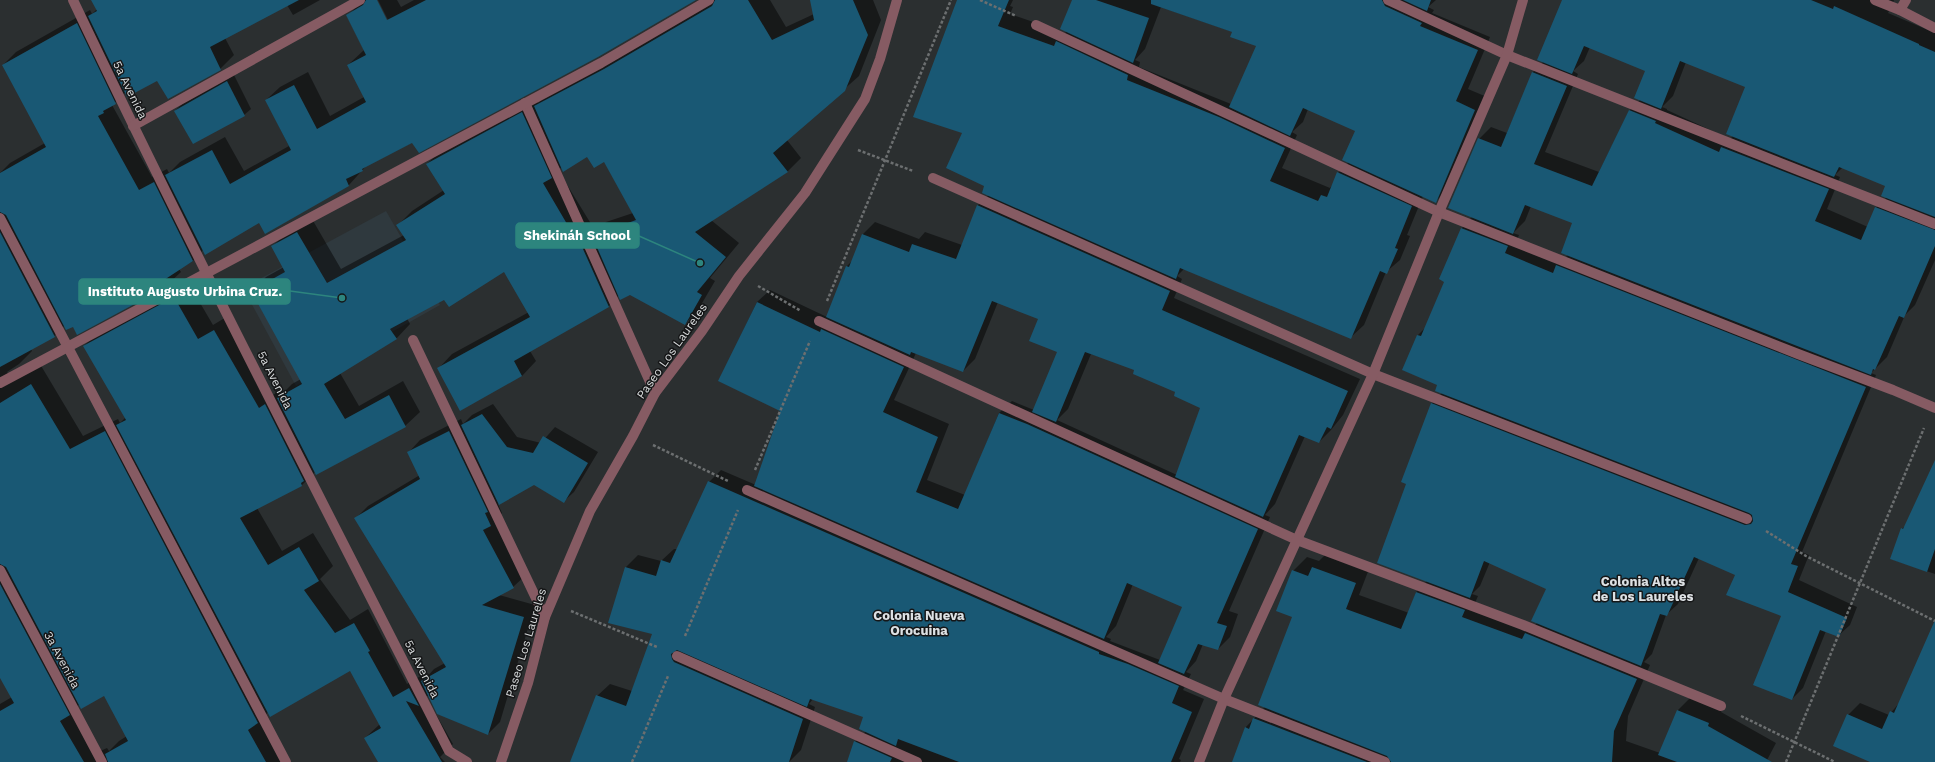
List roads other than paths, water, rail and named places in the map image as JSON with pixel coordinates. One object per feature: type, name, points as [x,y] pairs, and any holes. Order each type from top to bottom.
[{"type":"street","name":"5a Avenida","points":[[73,0],[133,126],[206,272],[450,751],[466,762]]},
{"type":"street","points":[[133,126],[360,0]]},
{"type":"street","points":[[0,383],[601,63],[709,0]]},
{"type":"street","name":"Paseo Los Laureles","points":[[501,762],[528,683],[551,602],[590,510],[633,436],[655,393],[702,331],[739,276],[805,193],[865,99],[880,59],[897,0]]},
{"type":"street","points":[[1388,0],[1508,55],[1935,224]]},
{"type":"street","points":[[1199,762],[1224,699],[1373,374],[1439,212],[1508,55],[1523,0]]},
{"type":"street","points":[[1874,0],[1900,10],[1935,28]]},
{"type":"street","points":[[1900,10],[1906,0]]},
{"type":"street","points":[[1036,25],[1439,212],[1893,390],[1934,408]]},
{"type":"street","points":[[525,103],[655,393]]},
{"type":"street","points":[[932,178],[1373,374],[1747,519]]},
{"type":"street","points":[[0,218],[286,762]]},
{"type":"street","points":[[819,321],[1297,540],[1523,625],[1721,706]]},
{"type":"street","points":[[413,340],[546,617]]},
{"type":"street","points":[[747,490],[1224,699],[1385,762]]},
{"type":"street","name":"3a Avenida","points":[[0,570],[102,762]]},
{"type":"street","points":[[677,656],[917,762]]},
{"type":"place","name":"Shekináh School","points":[[700,263]]},
{"type":"place","name":"Instituto Augusto Urbina Cruz.","points":[[342,298]]},
{"type":"district","name":"Colonia Altos de Los Laureles","points":[[1643,588]]},
{"type":"district","name":"Colonia Nueva Orocuina","points":[[919,622]]}]
